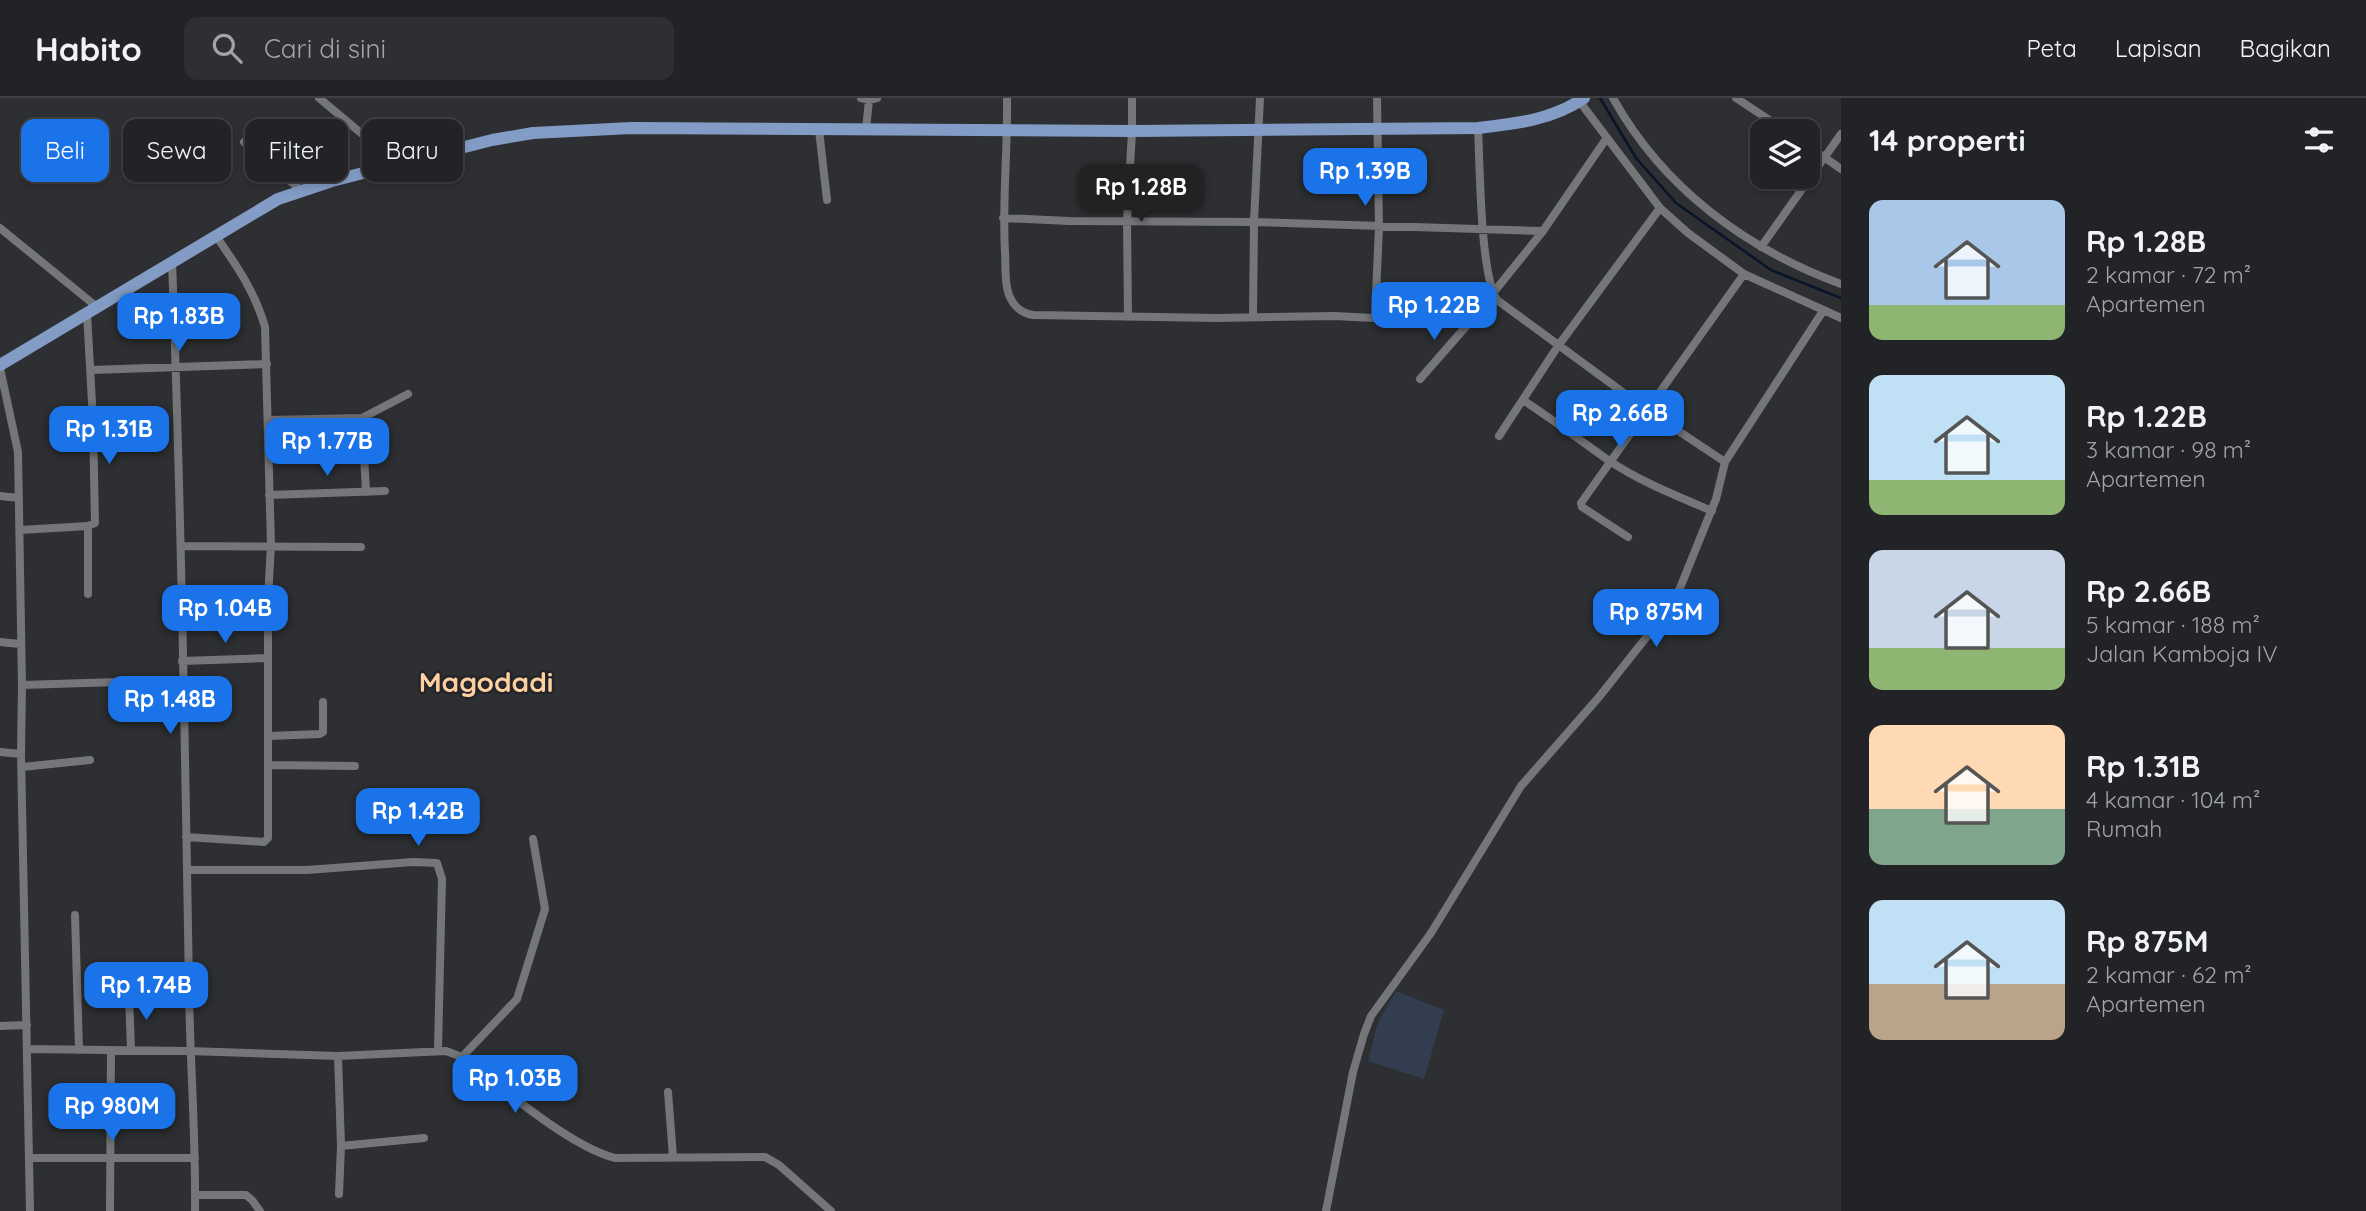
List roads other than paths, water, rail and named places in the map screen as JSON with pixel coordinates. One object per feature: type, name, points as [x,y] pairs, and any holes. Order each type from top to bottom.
[{"type":"main road","points":[[463,147],[533,133],[573,130],[1132,131],[1478,128],[1545,117],[1581,99]]},
{"type":"main road","points":[[0,366],[278,199],[362,173]]},
{"type":"street","points":[[319,98],[362,133]]},
{"type":"street","points":[[1007,98],[1003,218],[1007,286],[1012,302],[1024,313],[1128,317],[1375,318],[1469,323]]},
{"type":"street","points":[[1128,317],[1127,221],[1132,98]]},
{"type":"street","points":[[1253,317],[1260,98]]},
{"type":"street","points":[[1375,318],[1379,226],[1377,98]]},
{"type":"street","points":[[1613,98],[1636,133],[1684,191],[1714,217],[1761,247],[1814,274],[1841,284]]},
{"type":"street","points":[[1736,98],[1768,119]]},
{"type":"street","points":[[866,129],[869,99]]},
{"type":"street","points":[[1581,99],[1606,139],[1660,208],[1688,233],[1744,274],[1841,318]]},
{"type":"street","points":[[1478,128],[1483,228],[1494,295],[1501,304],[1647,410],[1725,462]]},
{"type":"street","points":[[819,130],[827,200]]},
{"type":"street","points":[[1761,247],[1841,134]]},
{"type":"street","points":[[1420,379],[1494,295],[1543,231],[1606,139]]},
{"type":"street","points":[[244,142],[301,190]]},
{"type":"street","points":[[1820,154],[1841,169]]},
{"type":"street","points":[[1499,436],[1559,346],[1660,208]]},
{"type":"street","points":[[1003,218],[1543,231]]},
{"type":"street","points":[[0,228],[92,310],[91,370],[96,520],[88,526],[20,530]]},
{"type":"street","points":[[187,837],[265,842],[268,838],[268,598],[271,545],[265,327],[259,304],[249,284],[216,236]]},
{"type":"street","points":[[172,261],[181,546],[189,1051],[195,1211]]},
{"type":"street","points":[[1628,537],[1580,504],[1744,274]]},
{"type":"street","points":[[1326,1211],[1353,1072],[1371,1016],[1431,933],[1521,786],[1599,697],[1668,610],[1712,511],[1725,462],[1823,312]]},
{"type":"street","points":[[91,370],[267,364]]},
{"type":"street","points":[[0,366],[18,452],[30,1211]]},
{"type":"street","points":[[269,420],[362,418],[408,394]]},
{"type":"street","points":[[1524,400],[1610,461],[1712,511]]},
{"type":"street","points":[[362,418],[366,492]]},
{"type":"street","points":[[269,495],[385,491]]},
{"type":"street","points":[[0,496],[19,498]]},
{"type":"street","points":[[88,526],[88,594]]},
{"type":"street","points":[[181,546],[360,547]]},
{"type":"street","points":[[182,602],[268,598]]},
{"type":"street","points":[[0,642],[20,644]]},
{"type":"street","points":[[182,661],[268,658]]},
{"type":"street","points":[[22,685],[182,680]]},
{"type":"street","points":[[269,736],[320,734],[323,729],[323,702]]},
{"type":"street","points":[[0,752],[21,754]]},
{"type":"street","points":[[22,767],[90,760]]},
{"type":"street","points":[[269,765],[355,766]]},
{"type":"street","points":[[462,1057],[517,999],[545,909],[533,839]]},
{"type":"street","points":[[187,870],[307,870],[413,862],[437,863],[442,879],[438,1051]]},
{"type":"street","points":[[75,915],[79,1050]]},
{"type":"street","points":[[130,995],[131,1050]]},
{"type":"street","points":[[0,1026],[27,1025]]},
{"type":"street","points":[[27,1049],[338,1056],[446,1051],[462,1057],[563,1132],[606,1156],[765,1157],[779,1165],[831,1211]]},
{"type":"street","points":[[110,1211],[111,1050]]},
{"type":"street","points":[[338,1056],[341,1146],[339,1194]]},
{"type":"street","points":[[668,1092],[673,1157]]},
{"type":"street","points":[[341,1146],[424,1138]]},
{"type":"street","points":[[29,1158],[195,1158]]},
{"type":"street","points":[[195,1195],[246,1195],[260,1211]]},
{"type":"waterway","points":[[1600,98],[1636,158],[1676,203],[1771,270],[1841,298]]},
{"type":"district","name":"Magodadi","points":[[486,681]]}]
